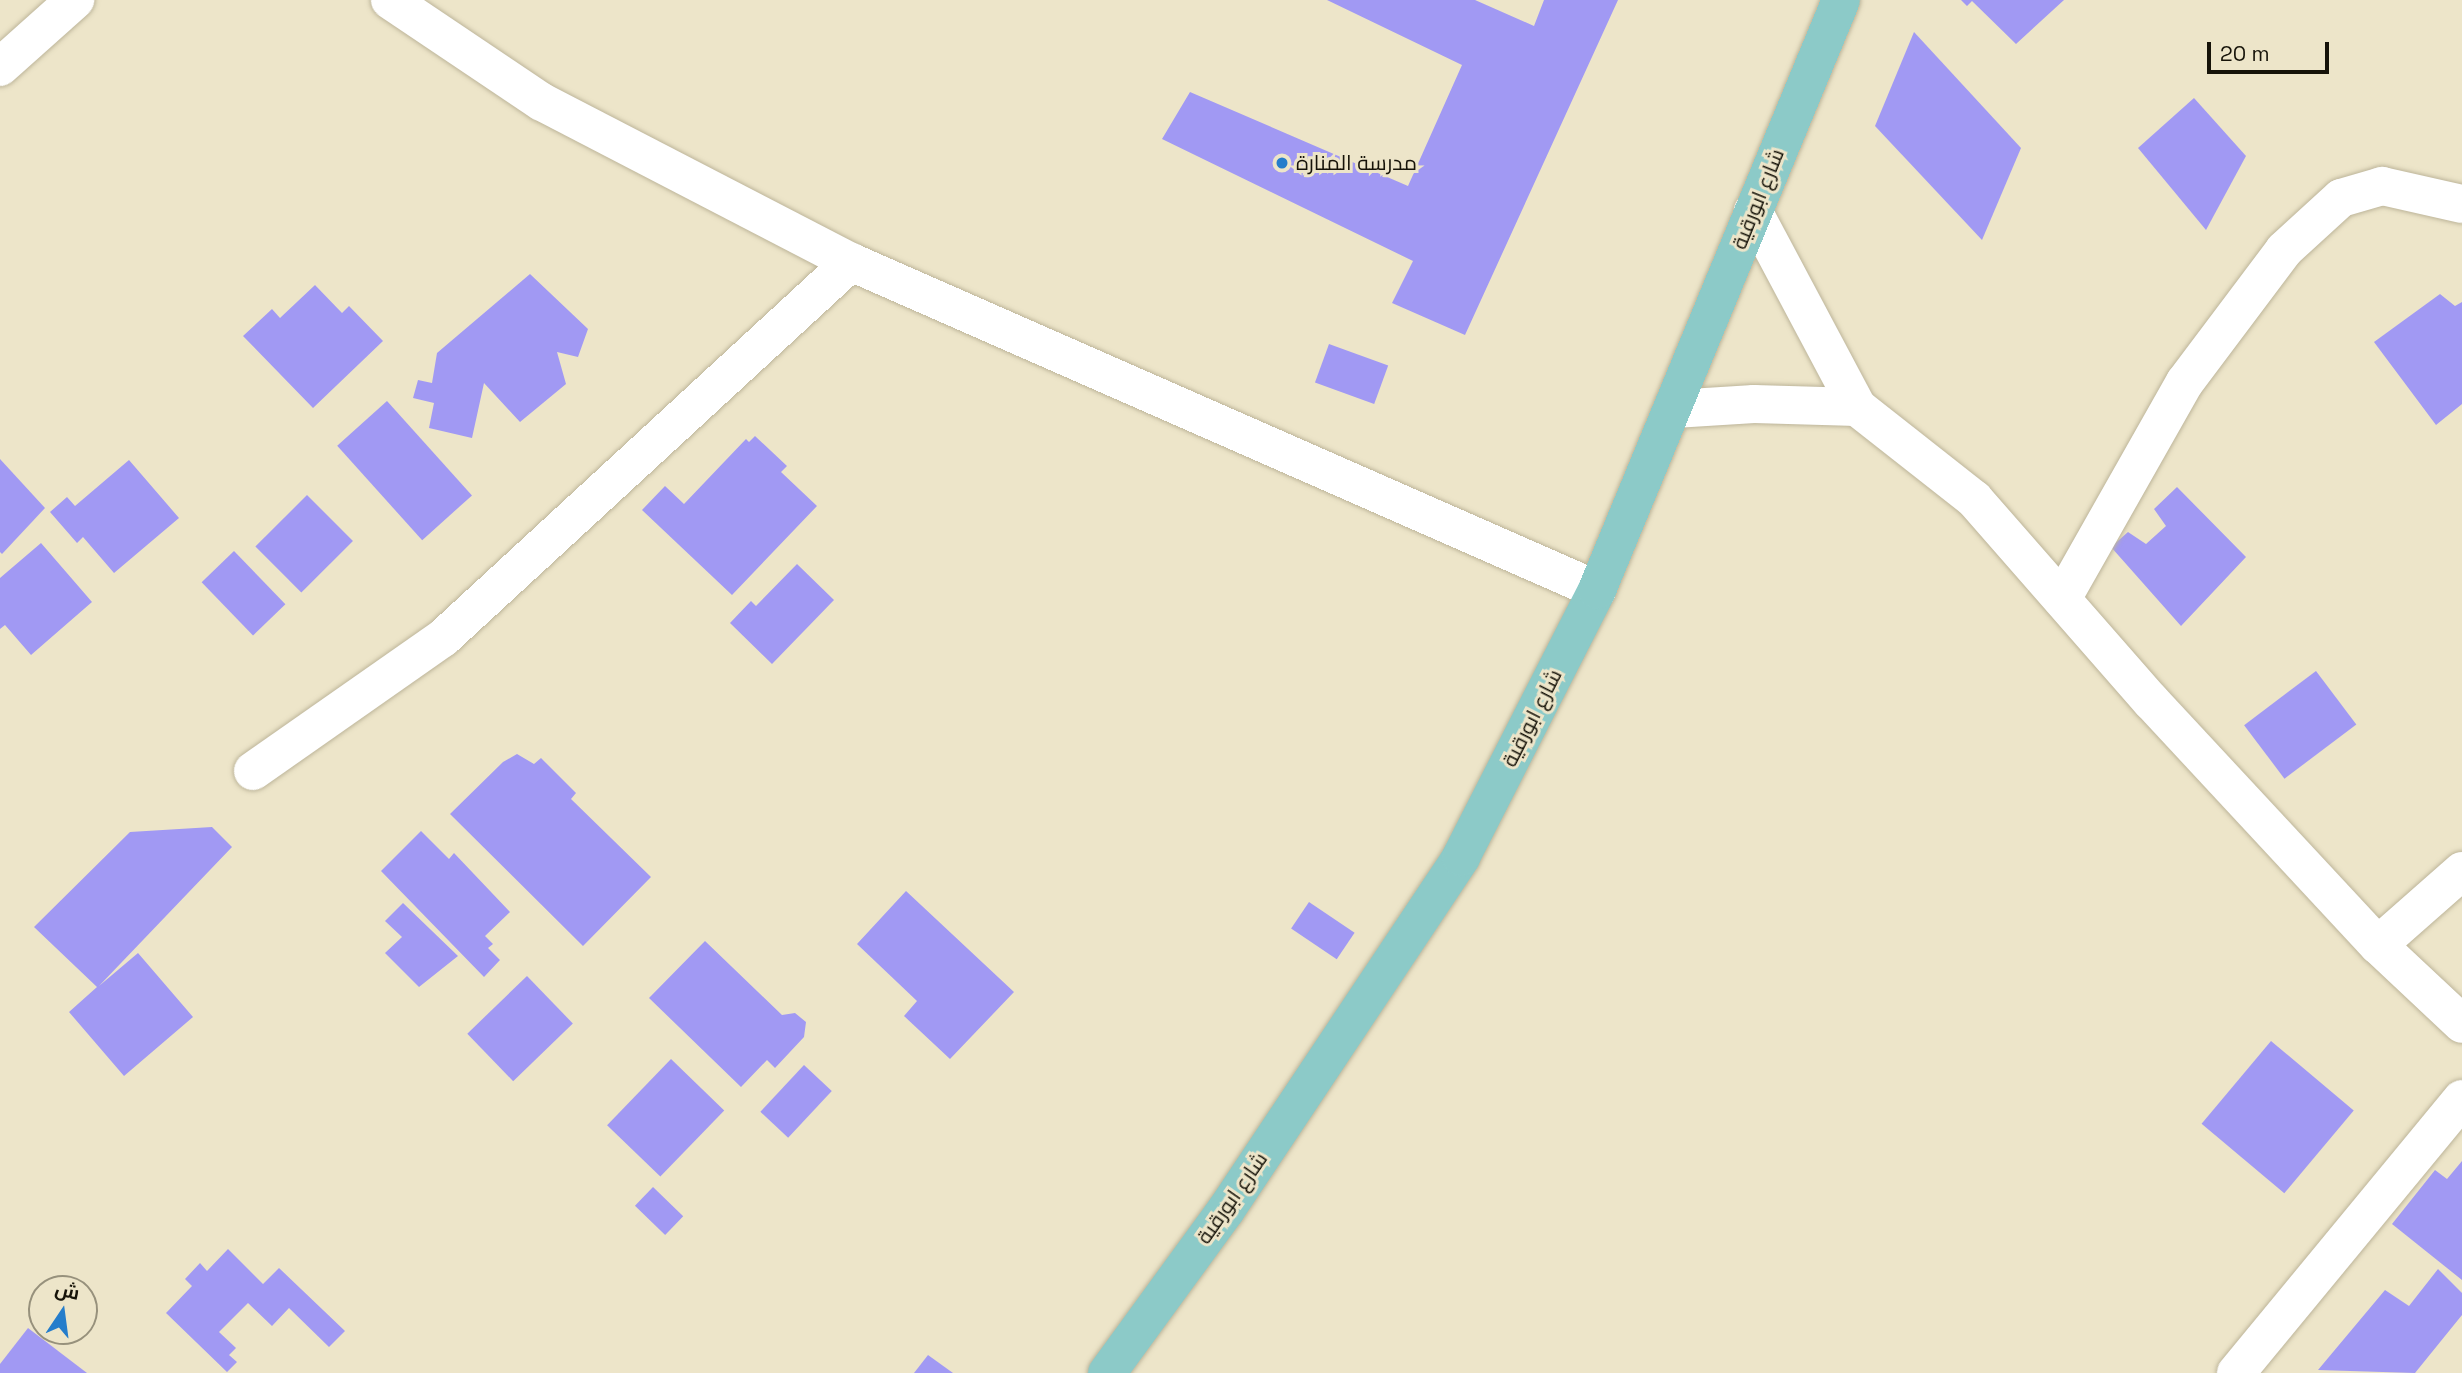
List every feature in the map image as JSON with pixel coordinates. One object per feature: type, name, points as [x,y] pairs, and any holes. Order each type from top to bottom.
[{"type":"main road","name":"شارع ابورقية","points":[[1107,1373],[1226,1210],[1461,857],[1597,590],[1841,0]]},
{"type":"street","points":[[0,67],[75,0]]},
{"type":"street","points":[[390,0],[542,102],[851,262],[1597,590]]},
{"type":"street","points":[[2062,599],[2185,382],[2284,250],[2341,198],[2382,186],[2462,204]]},
{"type":"street","points":[[1753,211],[1857,407],[1974,499],[2378,945],[2462,1024]]},
{"type":"street","points":[[253,771],[443,638],[851,262]]},
{"type":"street","points":[[1674,409],[1754,404],[1857,407]]},
{"type":"street","points":[[2378,945],[2462,871]]},
{"type":"street","points":[[2235,1373],[2462,1099]]},
{"type":"building","name":"مدرسة المنارة","points":[[1327,0],[1475,0],[1534,26],[1544,0],[1618,0],[1465,335],[1392,303],[1413,261],[1162,139],[1190,92],[1408,186],[1462,65]]},
{"type":"building","points":[[1961,0],[2064,0],[2016,44],[1972,1],[1967,6]]},
{"type":"building","points":[[1914,32],[2021,148],[1982,240],[1875,126]]},
{"type":"building","points":[[2194,98],[2246,156],[2206,230],[2138,148]]},
{"type":"building","points":[[530,274],[588,329],[578,357],[557,352],[566,384],[520,422],[484,383],[472,438],[429,428],[434,403],[413,398],[418,380],[432,383],[437,353]]},
{"type":"building","points":[[315,285],[342,313],[349,306],[383,341],[313,408],[243,336],[272,309],[280,318]]},
{"type":"building","points":[[2440,294],[2455,306],[2462,302],[2462,404],[2436,425],[2374,342]]},
{"type":"building","points":[[1329,344],[1388,366],[1374,404],[1315,383]]},
{"type":"building","points":[[387,401],[472,495],[422,540],[337,446]]},
{"type":"building","points":[[755,436],[787,466],[781,472],[817,506],[732,595],[642,510],[665,486],[684,504],[746,439],[749,442]]},
{"type":"building","points":[[0,459],[45,508],[2,554],[0,552]]},
{"type":"building","points":[[129,460],[179,518],[114,573],[83,537],[77,543],[50,512],[67,497],[75,506]]},
{"type":"building","points":[[2177,487],[2246,557],[2181,626],[2111,547],[2128,532],[2146,544],[2166,526],[2154,509]]},
{"type":"building","points":[[307,495],[353,541],[301,593],[255,547]]},
{"type":"building","points":[[41,543],[92,602],[31,655],[5,625],[0,629],[0,578]]},
{"type":"building","points":[[234,551],[285,604],[253,635],[202,582]]},
{"type":"building","points":[[797,564],[834,600],[772,664],[730,623],[751,601],[756,606]]},
{"type":"building","points":[[2316,671],[2356,725],[2284,779],[2244,725]]},
{"type":"building","points":[[517,754],[534,764],[541,758],[576,793],[571,799],[651,877],[583,946],[450,814],[503,762]]},
{"type":"building","points":[[212,827],[232,847],[99,986],[138,953],[193,1017],[124,1076],[69,1012],[97,987],[34,927],[130,832]]},
{"type":"building","points":[[421,831],[449,859],[454,853],[510,912],[485,936],[493,944],[488,948],[500,960],[484,977],[381,871]]},
{"type":"building","points":[[906,891],[1014,992],[950,1059],[904,1016],[917,1001],[857,944]]},
{"type":"building","points":[[1309,902],[1355,933],[1337,959],[1291,929]]},
{"type":"building","points":[[403,903],[458,956],[419,987],[385,953],[402,937],[385,921]]},
{"type":"building","points":[[705,941],[782,1015],[795,1013],[806,1022],[804,1037],[775,1068],[767,1060],[741,1087],[649,998]]},
{"type":"building","points":[[527,976],[573,1023],[513,1081],[467,1034]]},
{"type":"building","points":[[2271,1041],[2354,1110],[2284,1193],[2202,1124]]},
{"type":"building","points":[[671,1059],[724,1110],[660,1177],[607,1125]]},
{"type":"building","points":[[804,1065],[832,1091],[788,1138],[760,1112]]},
{"type":"building","points":[[2462,1161],[2462,1280],[2392,1224],[2435,1170],[2447,1179]]},
{"type":"building","points":[[653,1187],[683,1216],[665,1235],[635,1206]]},
{"type":"building","points":[[228,1249],[263,1284],[279,1268],[345,1331],[329,1347],[289,1308],[272,1326],[248,1303],[219,1332],[236,1348],[229,1355],[237,1362],[227,1372],[166,1313],[192,1286],[185,1279],[200,1263],[207,1271]]},
{"type":"building","points":[[2438,1269],[2462,1293],[2462,1315],[2415,1373],[2318,1370],[2385,1290],[2409,1306]]},
{"type":"building","points":[[28,1328],[28,1345],[50,1345],[87,1373],[0,1373],[0,1364]]},
{"type":"building","points":[[928,1355],[953,1373],[914,1373]]},
{"type":"place","name":"مدرسة المنارة","points":[[1282,163]]}]
